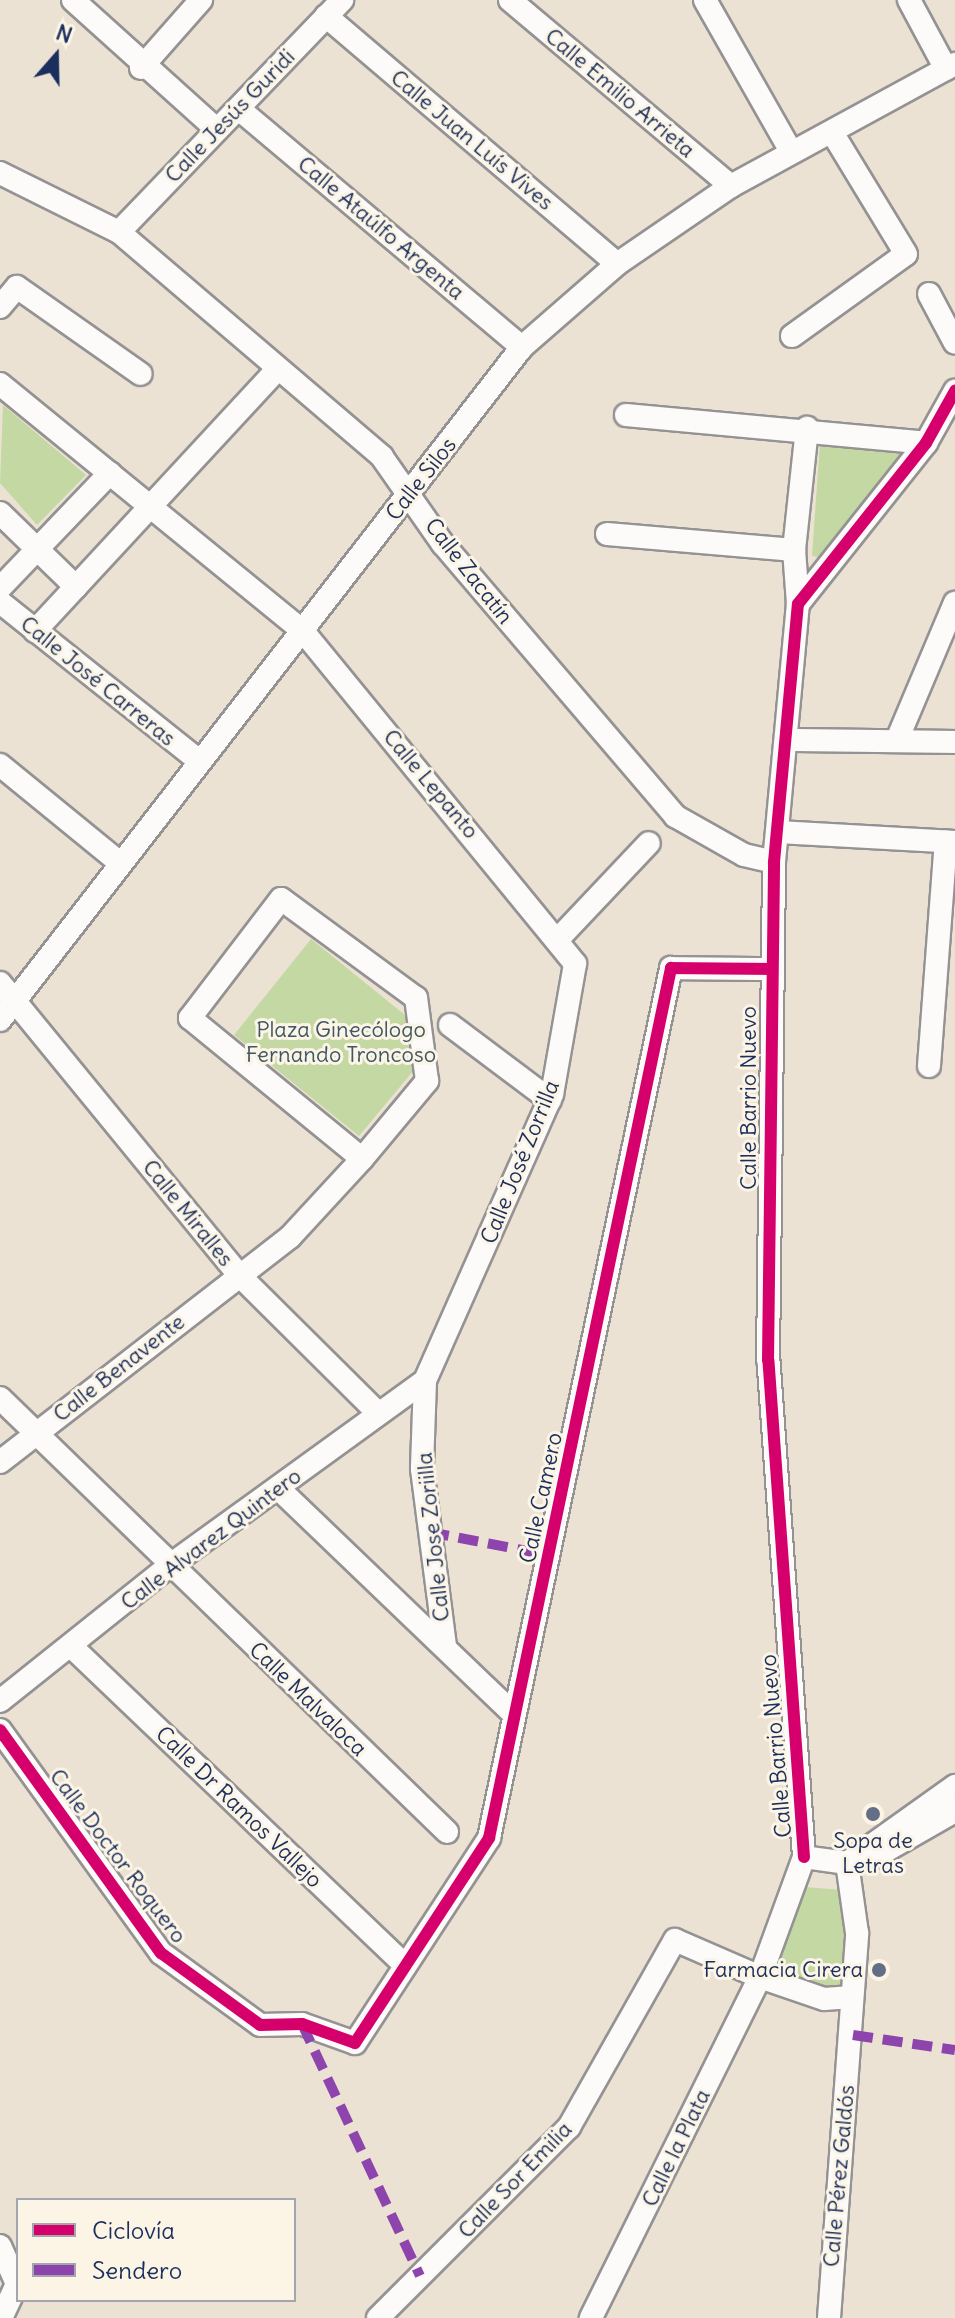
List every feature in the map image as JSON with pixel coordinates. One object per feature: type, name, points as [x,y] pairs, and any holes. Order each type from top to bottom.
[{"type":"street","points":[[73,0],[141,68],[215,128]]},
{"type":"street","points":[[141,68],[201,0]]},
{"type":"street","name":"Calle Emilio Arrieta","points":[[510,0],[731,186]]},
{"type":"street","points":[[705,0],[789,148]]},
{"type":"street","points":[[909,0],[950,66]]},
{"type":"street","name":"Calle Jesús Guridi","points":[[119,232],[215,128],[239,109],[334,8]]},
{"type":"street","name":"Calle Juan Luís Vives","points":[[334,8],[617,264]]},
{"type":"street","name":"Calle Silos","points":[[0,1020],[197,759],[412,492],[522,347],[617,264],[731,186],[789,148],[833,134],[950,66]]},
{"type":"street","name":"Calle Ataúlfo Argenta","points":[[239,109],[522,347]]},
{"type":"street","points":[[792,336],[906,254],[833,134]]},
{"type":"street","name":"Calle Zacatín","points":[[0,173],[119,232],[382,457],[412,492],[443,544],[675,816],[744,855],[774,862]]},
{"type":"street","points":[[0,307],[17,287],[141,374]]},
{"type":"street","points":[[929,294],[955,343]]},
{"type":"street","points":[[35,631],[277,370]]},
{"type":"street","name":"Calle Lepanto","points":[[0,384],[302,630],[560,937]]},
{"type":"street","points":[[798,604],[926,443],[955,391]]},
{"type":"street","points":[[626,415],[807,428],[926,443]]},
{"type":"street","name":"Calle Barrio Nuevo","points":[[804,1857],[768,1360],[770,969],[774,862],[798,604],[794,550],[807,428]]},
{"type":"street","points":[[0,588],[110,473]]},
{"type":"street","points":[[0,513],[76,587]]},
{"type":"street","points":[[607,534],[794,550]]},
{"type":"street","name":"Calle José Carreras","points":[[0,602],[197,759]]},
{"type":"street","points":[[897,740],[955,603]]},
{"type":"street","points":[[786,740],[955,742]]},
{"type":"street","points":[[0,765],[120,863]]},
{"type":"street","points":[[778,832],[951,842],[929,1066]]},
{"type":"street","points":[[560,937],[649,843]]},
{"type":"street","name":"Calle Benavente","points":[[0,1462],[290,1237],[362,1159],[427,1081],[416,998],[281,899],[190,1018],[362,1159]]},
{"type":"street","name":"Calle José Zorrilla","points":[[425,1381],[550,1100],[575,964],[560,937]]},
{"type":"street","name":"Calle Camero","points":[[302,2024],[355,2043],[489,1838],[671,968],[770,969]]},
{"type":"street","name":"Calle Miralles","points":[[0,983],[239,1275],[376,1411]]},
{"type":"street","points":[[450,1025],[550,1100]]},
{"type":"street","name":"Calle Alvarez Quintero","points":[[0,1701],[73,1648],[169,1566],[279,1489],[376,1411],[425,1381]]},
{"type":"street","name":"Calle Jose Zoriilla","points":[[425,1381],[422,1469],[445,1646]]},
{"type":"street","name":"Calle Malvaloca","points":[[0,1398],[169,1566],[447,1832]]},
{"type":"street","points":[[279,1489],[514,1714]]},
{"type":"street","name":"Calle Dr Ramos Vallejo","points":[[73,1648],[405,1965]]},
{"type":"street","name":"Calle Doctor Roquero","points":[[0,1730],[161,1953],[260,2025],[302,2024]]},
{"type":"street","points":[[849,1866],[955,1786]]},
{"type":"street","points":[[804,1857],[849,1866],[955,1811]]},
{"type":"street","name":"Calle la Plata","points":[[591,2318],[760,1977],[804,1857]]},
{"type":"street","name":"Calle Pérez Galdós","points":[[829,2318],[853,2035],[852,1997],[857,1933],[849,1866]]},
{"type":"street","name":"Calle Sor Emilia","points":[[378,2318],[569,2127],[675,1940],[760,1977]]},
{"type":"street","points":[[760,1977],[824,1999],[852,1997]]},
{"type":"street","points":[[0,2246],[16,2282]]},
{"type":"street","points":[[1,2318],[16,2286]]},
{"type":"green space","points":[[3,405],[86,475],[37,525],[0,483]]},
{"type":"green space","points":[[820,442],[903,452],[827,559],[812,556]]},
{"type":"green space","name":"Plaza Ginecólogo Fernando Troncoso","points":[[311,939],[405,1015],[414,1070],[359,1136],[234,1035]]},
{"type":"green space","points":[[805,1887],[843,1890],[849,1978],[831,1993],[782,1973],[775,1963],[796,1894]]},
{"type":"marked path","points":[[429,1532],[549,1555]]},
{"type":"marked path","points":[[302,2024],[420,2276]]},
{"type":"marked path","points":[[853,2035],[955,2050]]},
{"type":"cycle path","points":[[804,1857],[768,1360],[774,862],[798,604],[926,443],[955,391]]},
{"type":"cycle path","points":[[0,1730],[161,1953],[260,2025],[302,2024],[355,2043],[489,1838],[671,968],[770,969]]},
{"type":"place","name":"Sopa de Letras","points":[[873,1814]]},
{"type":"place","name":"Farmacia Cirera","points":[[879,1970]]}]
